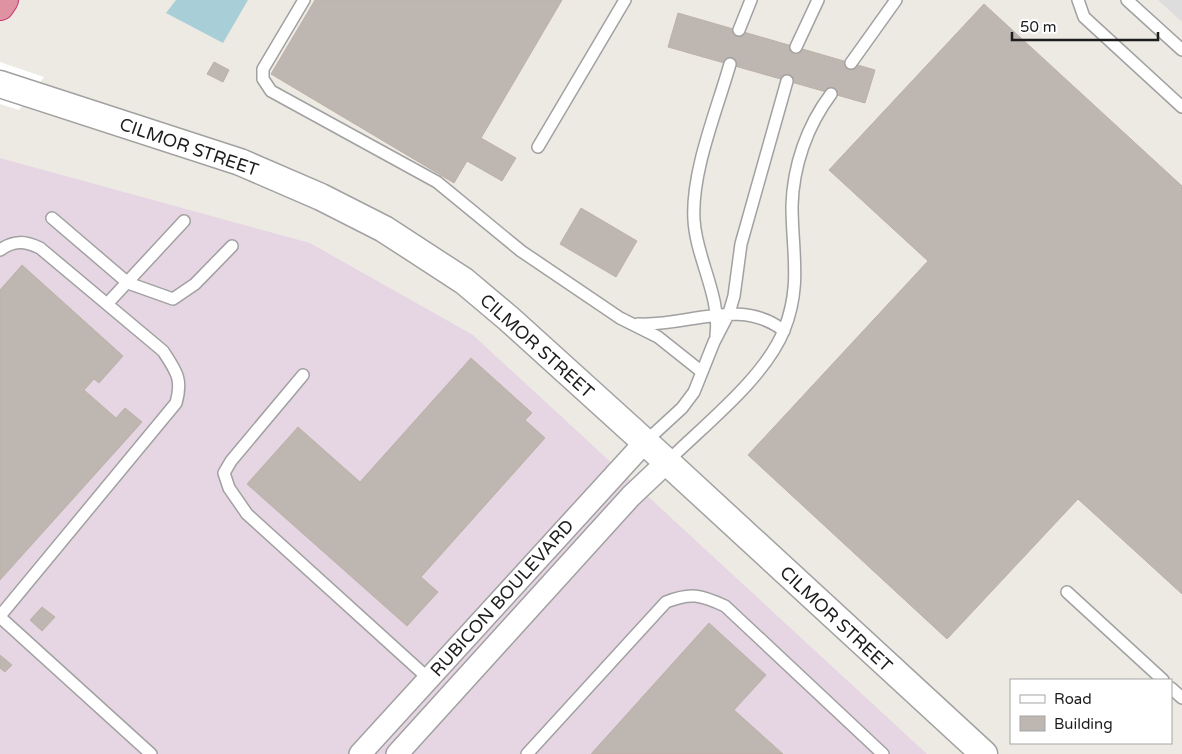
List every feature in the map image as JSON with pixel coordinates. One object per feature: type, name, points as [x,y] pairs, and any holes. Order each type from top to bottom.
[{"type":"highway","points":[[0,6],[4,0]]},
{"type":"street","name":"CILMOR STREET","points":[[0,84],[240,162],[321,197],[384,229],[464,281],[508,318],[667,462],[984,754]]},
{"type":"street","name":"RUBICON BOULEVARD","points":[[360,754],[644,442]]},
{"type":"street","name":"RUBICON BOULEVARD","points":[[397,754],[631,496],[667,462]]},
{"type":"lane","points":[[304,0],[264,69],[263,79],[271,92],[437,182],[521,251],[620,318],[658,337],[702,372]]},
{"type":"lane","points":[[538,147],[625,0]]},
{"type":"lane","points":[[739,30],[751,0]]},
{"type":"lane","points":[[796,47],[818,0]]},
{"type":"lane","points":[[851,63],[896,0]]},
{"type":"lane","points":[[1078,0],[1084,16],[1182,107]]},
{"type":"lane","points":[[1127,0],[1182,50]]},
{"type":"lane","points":[[714,342],[716,315],[695,231],[694,208],[698,176],[730,64]]},
{"type":"lane","points":[[644,442],[682,408],[694,392],[714,342],[729,313],[734,296],[741,244],[787,81]]},
{"type":"lane","points":[[667,462],[752,379],[766,362],[784,331],[796,283],[792,206],[800,154],[813,121],[831,94]]},
{"type":"lane","points":[[52,218],[128,283],[173,299],[195,284],[232,246]]},
{"type":"lane","points":[[107,304],[184,221]]},
{"type":"lane","points":[[0,250],[8,244],[25,241],[40,248],[162,351],[177,373],[180,388],[176,403],[0,617],[151,754]]},
{"type":"lane","points":[[633,324],[652,325],[729,313],[754,316],[776,325],[784,331]]},
{"type":"lane","points":[[303,374],[231,461],[224,473],[229,488],[247,514],[429,679]]},
{"type":"lane","points":[[1067,592],[1162,679]]},
{"type":"lane","points":[[527,754],[666,602],[683,595],[704,596],[725,606],[876,752]]},
{"type":"lane","points":[[1172,689],[1182,698]]},
{"type":"shaded area","points":[[1158,0],[1182,0],[1182,22]]},
{"type":"shaded area","points":[[0,158],[310,243],[473,335],[927,754],[0,754]]},
{"type":"water","points":[[176,0],[248,0],[223,43],[166,13]]},
{"type":"pier","points":[[0,62],[44,77],[19,110],[0,104]]},
{"type":"building","points":[[315,0],[562,0],[481,138],[516,158],[502,181],[467,161],[454,183],[271,74]]},
{"type":"building","points":[[984,4],[1182,186],[1182,594],[1078,499],[947,639],[748,455],[928,261],[829,170]]},
{"type":"building","points":[[678,13],[875,70],[865,103],[668,47]]},
{"type":"building","points":[[214,62],[229,70],[223,82],[207,74]]},
{"type":"building","points":[[581,208],[637,241],[616,277],[560,244]]},
{"type":"building","points":[[22,265],[123,356],[99,383],[94,379],[84,390],[116,418],[125,408],[142,422],[0,580],[0,290]]},
{"type":"building","points":[[471,358],[532,413],[525,420],[545,438],[421,577],[438,592],[407,626],[247,484],[298,427],[360,482]]},
{"type":"building","points":[[42,607],[55,617],[42,631],[30,620]]},
{"type":"building","points":[[709,623],[766,675],[734,710],[783,754],[591,754]]},
{"type":"building","points":[[0,655],[12,665],[5,672],[0,668]]}]
